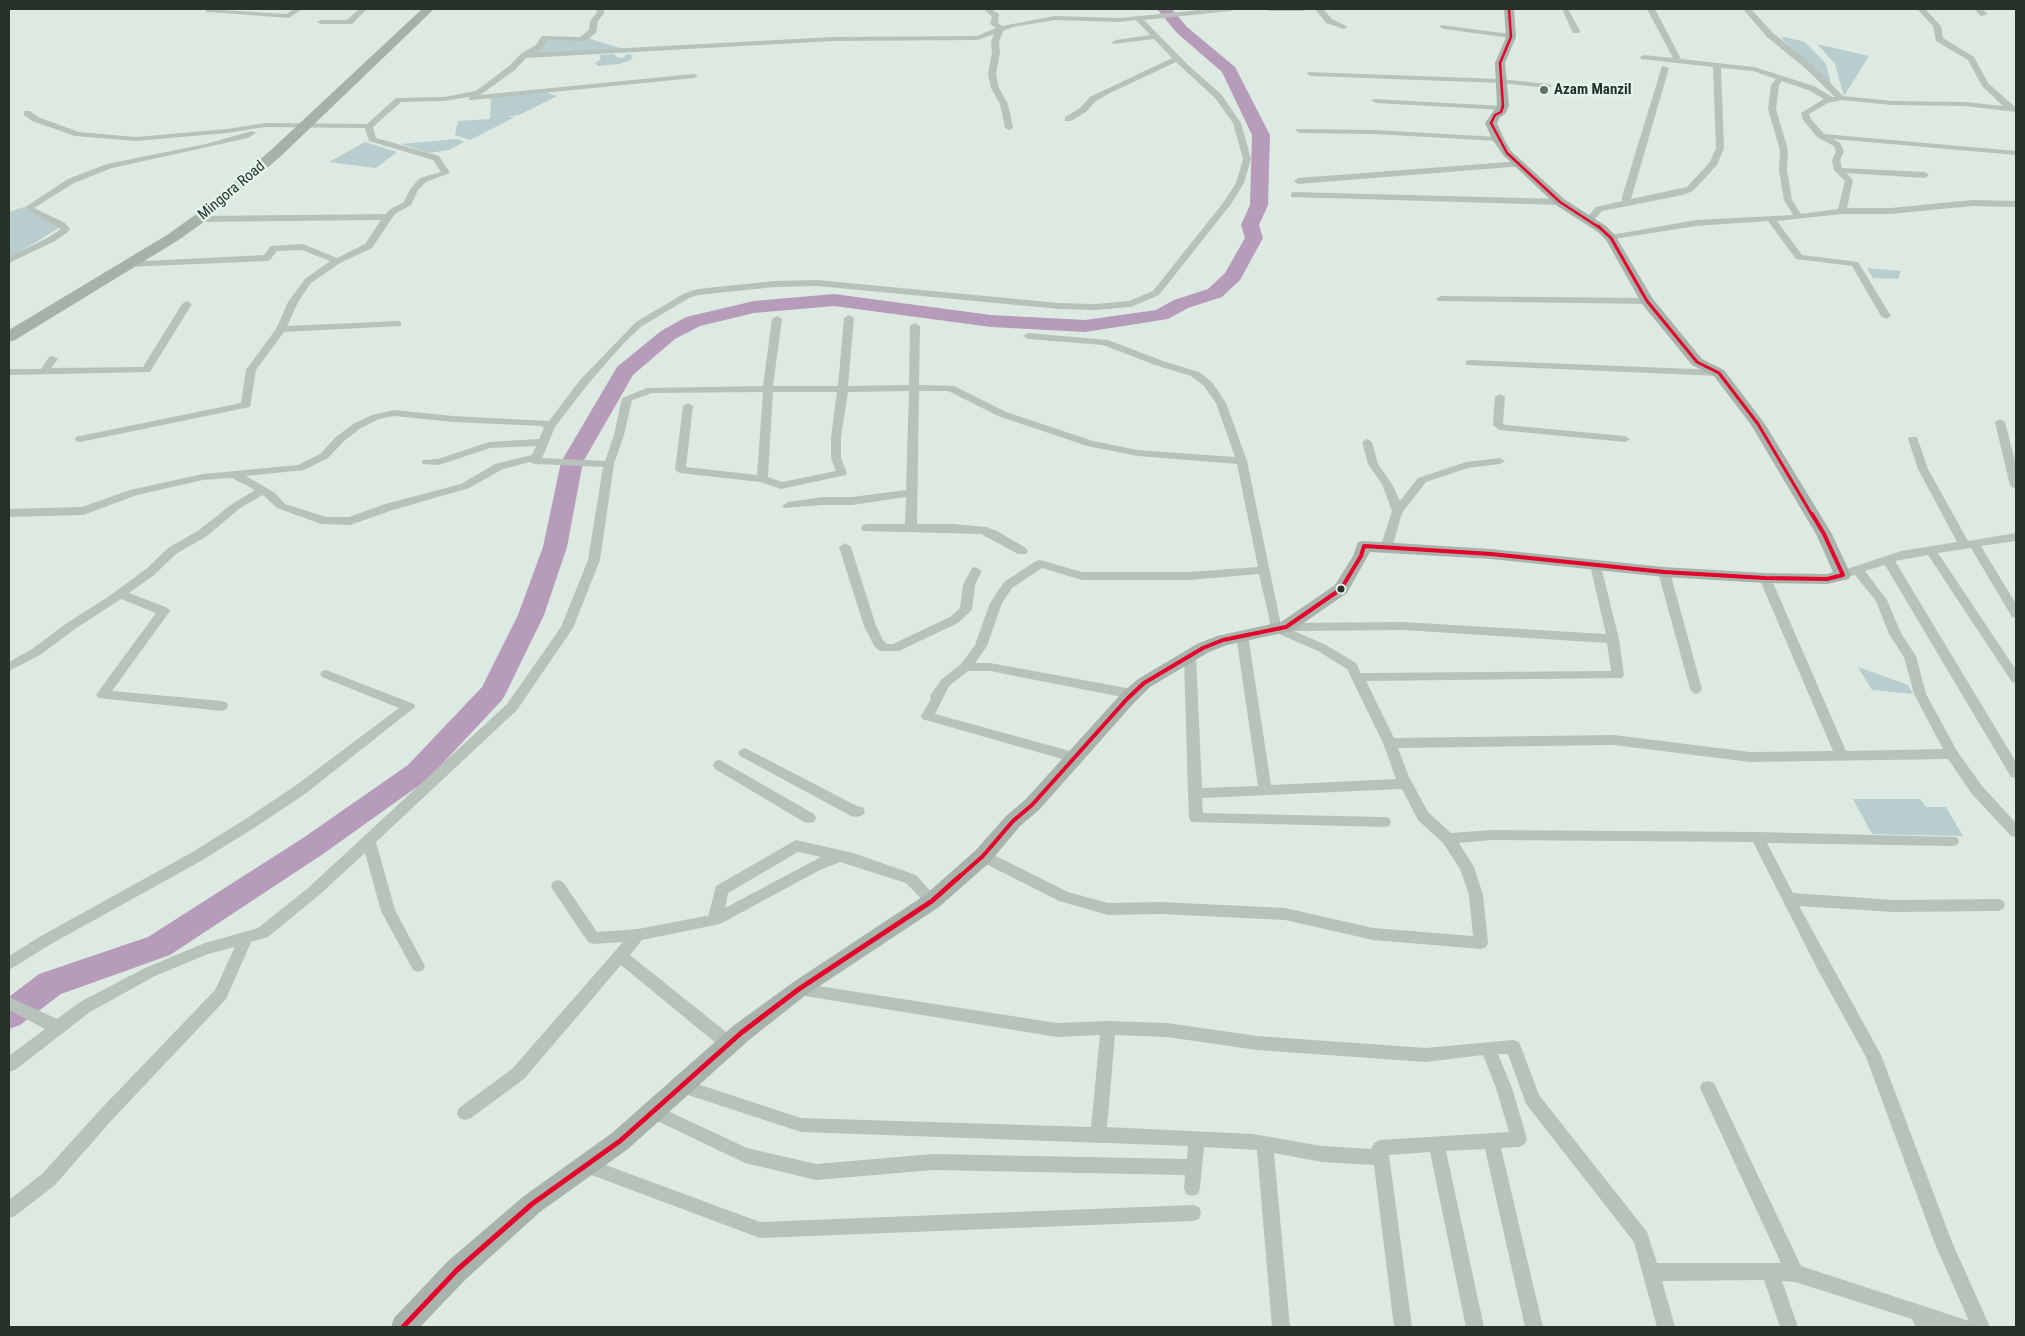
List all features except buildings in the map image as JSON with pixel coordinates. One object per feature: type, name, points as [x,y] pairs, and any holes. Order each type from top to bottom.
[{"type":"main road","name":"Mingora Road","points":[[9,337],[172,238],[199,219],[259,168],[428,9]]},
{"type":"main road","points":[[404,1327],[457,1270],[532,1204],[620,1141],[729,1044],[799,989],[932,901],[983,856],[1012,821],[1032,805],[1132,694],[1150,679],[1203,648],[1242,635],[1281,627],[1341,589],[1361,556],[1364,546],[1491,554],[1664,572],[1765,578],[1827,579],[1851,572],[1824,534],[1758,424],[1718,373],[1697,362],[1647,301],[1611,238],[1560,202],[1522,164],[1507,153],[1498,139],[1491,123],[1495,115],[1503,108],[1500,63],[1510,36],[1509,9]]},
{"type":"street","points":[[209,10],[290,16],[298,9]]},
{"type":"street","points":[[320,22],[349,22],[363,9]]},
{"type":"street","points":[[444,99],[478,93],[512,68],[524,56],[539,47],[545,38],[582,39],[593,31],[594,21],[600,12],[599,9]]},
{"type":"street","points":[[987,9],[996,16],[994,24],[1000,28]]},
{"type":"street","points":[[524,56],[833,39],[978,38],[1000,28],[1055,18],[1120,20],[1187,13],[1197,10],[1231,9]]},
{"type":"street","points":[[1269,9],[1304,9]]},
{"type":"street","points":[[1318,9],[1330,21],[1344,27]]},
{"type":"street","points":[[1565,9],[1576,31]]},
{"type":"street","points":[[1652,9],[1678,59]]},
{"type":"street","points":[[1747,9],[1770,35],[1808,66],[1841,98]]},
{"type":"street","points":[[1921,9],[1937,26],[1939,39],[1971,59],[1985,84],[2014,110]]},
{"type":"street","points":[[540,459],[550,427],[584,382],[621,341],[639,324],[696,292],[775,284],[817,283],[1059,306],[1114,306],[1131,304],[1156,293],[1226,204],[1240,183],[1247,158],[1243,138],[1229,111],[1218,96],[1177,58],[1142,18]]},
{"type":"street","points":[[1444,27],[1510,36]]},
{"type":"street","points":[[1000,28],[995,42],[996,52],[992,74],[995,88],[1004,104],[1009,128]]},
{"type":"street","points":[[1116,42],[1156,36]]},
{"type":"street","points":[[1644,57],[1678,59],[1754,69],[1811,88],[1831,100]]},
{"type":"street","points":[[1068,119],[1083,110],[1093,98],[1177,58]]},
{"type":"street","points":[[1588,220],[1598,209],[1690,189],[1714,163],[1720,148],[1717,65]]},
{"type":"street","points":[[1627,202],[1626,197],[1665,68]]},
{"type":"street","points":[[1311,74],[1500,81],[1548,86]]},
{"type":"street","points":[[27,113],[35,119],[78,134],[136,139],[227,131],[268,125],[369,126],[399,100],[444,99],[694,76]]},
{"type":"street","points":[[1780,78],[1775,85],[1772,109],[1784,150],[1783,170],[1788,200],[1799,217]]},
{"type":"street","points":[[1842,211],[1849,180],[1838,170],[1836,160],[1840,151],[1837,144],[1820,135],[1810,124],[1805,113],[1831,100],[1841,98],[1892,103],[1965,104],[2014,110]]},
{"type":"street","points":[[1376,100],[1503,108]]},
{"type":"street","points":[[9,260],[52,239],[66,229],[62,225],[28,208],[72,181],[110,166],[245,136],[268,125]]},
{"type":"street","points":[[80,440],[246,405],[251,370],[281,329],[293,302],[308,281],[338,260],[370,246],[378,230],[392,212],[408,203],[414,189],[423,180],[446,173],[436,158],[372,139],[369,126]]},
{"type":"street","points":[[1300,130],[1498,139]]},
{"type":"street","points":[[1820,135],[2016,153]]},
{"type":"street","points":[[1298,181],[1522,164]]},
{"type":"street","points":[[1838,170],[1925,175]]},
{"type":"street","points":[[1294,195],[1560,202]]},
{"type":"street","points":[[1611,238],[1696,223],[1799,217],[1842,211],[1891,211],[1972,204],[2016,204]]},
{"type":"street","points":[[199,219],[388,217]]},
{"type":"street","points":[[1771,219],[1798,257],[1855,264],[1886,316]]},
{"type":"street","points":[[128,264],[267,258],[274,248],[303,246],[338,260]]},
{"type":"street","points":[[1441,299],[1647,301]]},
{"type":"street","points":[[9,372],[146,370],[188,304]]},
{"type":"street","points":[[688,406],[680,470],[762,479],[781,486],[842,473],[836,458],[836,451],[848,318]]},
{"type":"street","points":[[762,479],[768,389],[777,320]]},
{"type":"street","points":[[281,329],[398,324]]},
{"type":"street","points":[[911,528],[915,326]]},
{"type":"street","points":[[983,856],[1064,897],[1108,909],[1161,908],[1285,914],[1373,934],[1481,943],[1476,895],[1467,867],[1448,839],[1423,816],[1406,784],[1390,743],[1352,666],[1281,627],[1264,570],[1242,461],[1220,403],[1204,379],[1196,374],[1158,363],[1105,342],[1028,336]]},
{"type":"street","points":[[44,372],[53,359]]},
{"type":"street","points":[[1470,362],[1718,373]]},
{"type":"street","points":[[9,1065],[85,1007],[150,972],[205,949],[263,933],[314,892],[512,706],[568,628],[594,560],[604,463],[619,435],[627,398],[651,390],[956,389],[1002,414],[1090,444],[1138,453],[1242,461]]},
{"type":"street","points":[[1500,397],[1498,425],[1502,428],[1625,440]]},
{"type":"street","points":[[9,513],[83,512],[134,492],[203,477],[300,468],[324,456],[340,439],[357,426],[376,417],[394,413],[453,419],[544,423],[550,427]]},
{"type":"street","points":[[2000,422],[2016,486]]},
{"type":"street","points":[[1913,439],[1922,469],[1969,545],[2016,614]]},
{"type":"street","points":[[427,462],[439,462],[489,445],[544,442]]},
{"type":"street","points":[[1367,442],[1373,464],[1387,484],[1398,511]]},
{"type":"street","points":[[234,474],[271,495],[281,506],[325,521],[350,521],[389,507],[465,486],[500,466],[540,459],[604,463]]},
{"type":"street","points":[[1386,548],[1398,511],[1422,480],[1466,465],[1500,461]]},
{"type":"street","points":[[9,667],[36,652],[71,626],[120,594],[150,572],[172,551],[203,533],[236,506],[262,490]]},
{"type":"street","points":[[788,506],[824,501],[852,501],[911,493]]},
{"type":"street","points":[[867,528],[982,530],[993,534],[1022,551]]},
{"type":"street","points":[[2016,537],[1901,554],[1851,572],[1881,600],[1895,634],[1910,656],[1920,694],[1952,754],[1977,790],[2016,832]]},
{"type":"street","points":[[845,547],[870,626],[878,643],[884,648],[895,648],[954,620],[966,610],[969,585],[976,572]]},
{"type":"street","points":[[1930,549],[2016,679]]},
{"type":"street","points":[[1888,560],[2016,773]]},
{"type":"street","points":[[1076,758],[927,716],[937,699],[936,696],[945,683],[965,667],[981,646],[996,603],[1008,585],[1040,564],[1082,576],[1189,576],[1264,570]]},
{"type":"street","points":[[1358,677],[1618,675],[1613,639],[1596,565]]},
{"type":"street","points":[[1664,572],[1696,689]]},
{"type":"street","points":[[1765,578],[1841,755]]},
{"type":"street","points":[[120,594],[164,611],[102,696],[222,706]]},
{"type":"street","points":[[1281,627],[1403,626],[1613,639]]},
{"type":"street","points":[[1242,635],[1265,791]]},
{"type":"street","points":[[1190,657],[1196,818],[1384,822]]},
{"type":"street","points":[[965,667],[990,667],[1132,694]]},
{"type":"street","points":[[9,964],[46,940],[196,857],[249,824],[300,790],[409,707],[326,674]]},
{"type":"street","points":[[1390,743],[1614,740],[1750,757],[1952,754]]},
{"type":"street","points":[[745,753],[856,812],[858,811]]},
{"type":"street","points":[[720,766],[809,818]]},
{"type":"street","points":[[1195,792],[1265,791],[1353,784],[1406,784]]},
{"type":"street","points":[[1448,839],[1491,835],[1952,841]]},
{"type":"street","points":[[1757,837],[1823,966],[1873,1055],[1944,1244],[1981,1327]]},
{"type":"street","points":[[368,840],[388,911],[418,966]]},
{"type":"street","points":[[837,857],[815,866],[715,920],[721,890],[796,846],[837,857],[853,859],[910,879],[932,901]]},
{"type":"street","points":[[558,886],[592,938],[638,935],[705,922]]},
{"type":"street","points":[[1788,899],[1894,906],[1998,905]]},
{"type":"street","points":[[465,1113],[518,1074],[638,935]]},
{"type":"street","points":[[9,1210],[48,1178],[221,994],[246,938]]},
{"type":"street","points":[[620,956],[729,1044]]},
{"type":"street","points":[[799,989],[1057,1030],[1108,1028],[1166,1030],[1290,1046],[1416,1054],[1513,1047],[1532,1099],[1641,1238],[1666,1327]]},
{"type":"street","points":[[9,1003],[57,1027]]},
{"type":"street","points":[[1098,1135],[1108,1028]]},
{"type":"street","points":[[1380,1148],[1519,1138],[1504,1088],[1488,1048]]},
{"type":"street","points":[[682,1086],[800,1125],[1197,1139],[1265,1144],[1322,1154],[1377,1157],[1380,1148]]},
{"type":"street","points":[[1708,1088],[1795,1273]]},
{"type":"street","points":[[653,1111],[745,1155],[816,1172],[933,1162],[1194,1166]]},
{"type":"street","points":[[1192,1188],[1197,1139]]},
{"type":"street","points":[[1491,1140],[1534,1327]]},
{"type":"street","points":[[1265,1144],[1281,1327]]},
{"type":"street","points":[[1436,1144],[1475,1327]]},
{"type":"street","points":[[1380,1148],[1403,1327]]},
{"type":"street","points":[[584,1165],[760,1230],[1194,1213]]},
{"type":"street","points":[[1650,1272],[1770,1271],[1795,1273],[1921,1320],[1963,1327]]},
{"type":"street","points":[[1770,1271],[1789,1327]]},
{"type":"shaded area","points":[[1785,37],[1805,42],[1826,64],[1832,87],[1781,38]]},
{"type":"shaded area","points":[[588,38],[626,50],[530,55],[547,40],[583,40]]},
{"type":"shaded area","points":[[1817,44],[1869,56],[1844,96],[1835,64]]},
{"type":"shaded area","points":[[614,54],[616,57],[623,58],[627,54],[633,55],[631,60],[619,64],[598,66],[595,63],[601,59],[599,55]]},
{"type":"shaded area","points":[[543,91],[557,96],[519,115],[505,117],[515,117],[470,140],[455,135],[458,121],[490,119],[491,99],[488,98]]},
{"type":"shaded area","points":[[457,139],[464,142],[449,150],[429,153],[401,144]]},
{"type":"shaded area","points":[[365,142],[397,152],[376,168],[329,162]]},
{"type":"shaded area","points":[[24,207],[59,228],[9,258],[9,212]]},
{"type":"shaded area","points":[[1867,268],[1901,271],[1898,279],[1873,278]]},
{"type":"shaded area","points":[[1858,667],[1908,685],[1913,694],[1872,690]]},
{"type":"shaded area","points":[[1853,799],[1920,799],[1926,807],[1946,807],[1963,836],[1872,834]]},
{"type":"waterway","points":[[9,1015],[50,984],[159,946],[313,846],[418,772],[493,693],[531,615],[555,547],[572,462],[624,371],[668,335],[693,321],[754,307],[834,300],[991,321],[1085,326],[1161,315],[1181,304],[1215,293],[1233,276],[1254,238],[1250,225],[1259,205],[1261,135],[1229,70],[1182,30],[1164,9]]},
{"type":"transit line","points":[[403,1327],[457,1270],[532,1204],[620,1141],[741,1033],[799,989],[932,901],[983,856],[1013,821],[1032,805],[1127,699],[1144,683],[1203,648],[1223,640],[1286,627],[1341,589],[1361,556],[1364,546],[1491,554],[1664,572],[1765,578],[1827,579],[1843,575],[1824,534],[1758,424],[1719,373],[1697,362],[1647,301],[1611,238],[1602,229],[1560,202],[1507,153],[1498,139],[1491,123],[1495,115],[1501,112],[1503,106],[1500,63],[1511,37],[1509,9]]},
{"type":"place","name":"Azam Manzil","points":[[1544,90]]}]
